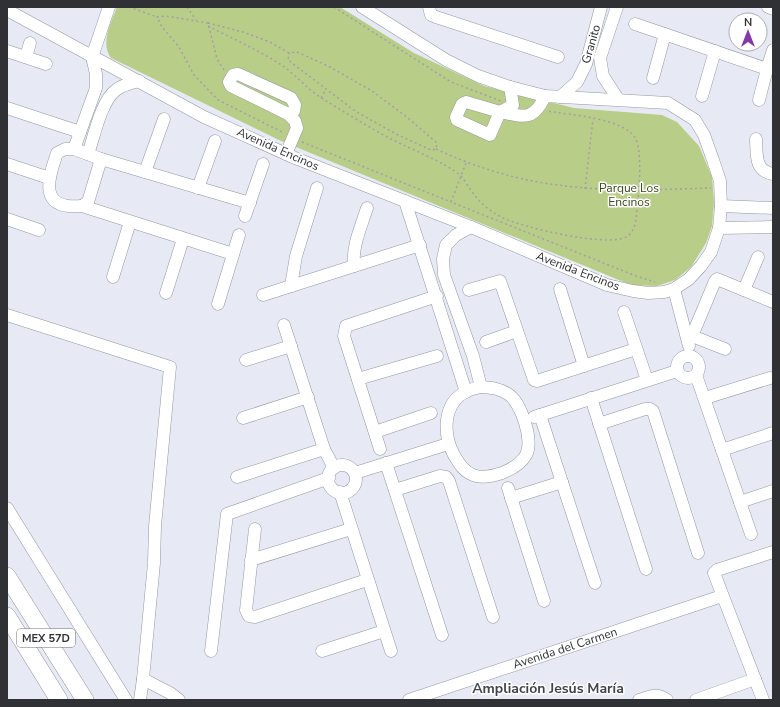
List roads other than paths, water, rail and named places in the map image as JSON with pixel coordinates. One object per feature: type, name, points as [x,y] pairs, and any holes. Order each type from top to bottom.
[{"type":"highway","name":"MEX 57D","points":[[7,576],[85,700]]},
{"type":"highway","name":"MEX 57D","points":[[7,616],[59,700]]},
{"type":"street","points":[[74,149],[97,81],[92,57],[109,7]]},
{"type":"street","points":[[362,7],[446,60],[478,76],[510,87],[545,96],[668,103],[695,120],[704,135],[713,160],[720,188],[721,206],[719,228],[711,252],[701,266],[689,279],[669,290],[690,338],[725,349]]},
{"type":"street","points":[[429,7],[431,15],[436,18],[558,57]]},
{"type":"street","name":"Granito","points":[[617,7],[600,58],[603,76],[618,99]]},
{"type":"street","points":[[768,7],[773,9]]},
{"type":"street","name":"Granito","points":[[560,97],[577,82],[586,64],[598,8]]},
{"type":"street","name":"Avenida Encinos","points":[[7,10],[204,117],[290,156],[471,227],[607,285],[648,293],[669,290]]},
{"type":"street","points":[[635,24],[767,69]]},
{"type":"street","points":[[653,78],[665,34]]},
{"type":"street","points":[[26,57],[30,43]]},
{"type":"street","points":[[759,100],[773,50]]},
{"type":"street","points":[[702,96],[715,51]]},
{"type":"street","points":[[7,52],[46,64]]},
{"type":"street","points":[[233,75],[229,82],[232,86],[291,112],[297,128],[297,139],[290,156]]},
{"type":"street","points":[[88,154],[107,100],[114,91],[120,87],[139,81]]},
{"type":"street","points":[[510,87],[513,105],[500,112],[528,115],[539,110],[545,96]]},
{"type":"street","points":[[7,108],[80,132]]},
{"type":"street","points":[[145,172],[164,119]]},
{"type":"street","points":[[756,139],[757,162],[760,168],[773,174]]},
{"type":"street","points":[[198,188],[215,141]]},
{"type":"street","points":[[233,254],[82,206],[68,206],[52,198],[48,189],[49,178],[57,153],[65,149],[74,149],[101,159],[250,203]]},
{"type":"street","points":[[82,206],[88,202],[101,159]]},
{"type":"street","points":[[7,164],[49,178]]},
{"type":"street","points":[[245,216],[263,164]]},
{"type":"street","points":[[291,286],[292,271],[317,188]]},
{"type":"street","points":[[405,201],[437,296],[466,392]]},
{"type":"street","points":[[721,206],[773,208]]},
{"type":"street","points":[[354,266],[353,256],[355,245],[367,208]]},
{"type":"street","points":[[7,219],[39,230]]},
{"type":"street","points":[[113,277],[130,222]]},
{"type":"street","points":[[471,227],[456,235],[446,245],[444,274],[473,356],[482,387]]},
{"type":"street","points":[[719,228],[773,227]]},
{"type":"street","points":[[218,304],[239,235]]},
{"type":"street","points":[[166,293],[182,239]]},
{"type":"street","points":[[263,295],[420,245]]},
{"type":"street","points":[[744,290],[758,257]]},
{"type":"street","points":[[690,356],[690,338],[715,280],[720,280],[773,302]]},
{"type":"street","points":[[469,290],[500,281],[534,380],[541,381],[636,348]]},
{"type":"street","points":[[560,289],[584,366]]},
{"type":"street","points":[[380,449],[344,336],[346,326],[437,296]]},
{"type":"street","points":[[624,312],[647,380]]},
{"type":"street","points":[[7,315],[170,368],[155,526],[154,563],[140,700]]},
{"type":"street","points":[[211,651],[227,514],[331,473],[339,465],[346,465],[355,473],[355,485],[346,492],[340,492],[334,490],[330,484],[331,473],[284,325]]},
{"type":"street","points":[[486,342],[517,331]]},
{"type":"street","points":[[246,360],[291,346]]},
{"type":"street","points":[[358,379],[437,356]]},
{"type":"street","points":[[690,356],[679,359],[677,367],[678,371],[681,376],[688,378],[696,375]]},
{"type":"street","points":[[690,356],[698,362],[699,368],[696,375],[751,534]]},
{"type":"street","points":[[524,420],[678,371]]},
{"type":"street","points":[[705,398],[770,378]]},
{"type":"street","points":[[482,387],[496,388],[509,394],[516,403],[524,420],[529,443],[528,452],[512,470],[487,477],[473,475],[461,467],[448,444],[445,428],[448,414],[455,401],[466,392],[482,387]]},
{"type":"street","points":[[244,418],[308,397]]},
{"type":"street","points":[[591,398],[646,569]]},
{"type":"street","points":[[599,424],[645,409],[650,409],[653,411],[698,553]]},
{"type":"street","points":[[375,432],[431,413]]},
{"type":"street","points":[[540,415],[595,583]]},
{"type":"street","points":[[722,450],[773,434]]},
{"type":"street","points":[[355,473],[448,444]]},
{"type":"street","points":[[237,477],[324,449]]},
{"type":"street","points":[[386,463],[442,635]]},
{"type":"street","points":[[395,490],[440,476],[446,477],[449,481],[493,617]]},
{"type":"street","points":[[544,601],[509,493],[562,482]]},
{"type":"street","points":[[740,502],[773,491]]},
{"type":"street","points":[[340,492],[391,651]]},
{"type":"street","points":[[7,508],[126,700]]},
{"type":"street","points":[[255,529],[246,610],[249,616],[255,617],[368,580]]},
{"type":"street","points":[[251,560],[351,529]]},
{"type":"street","points":[[763,700],[714,573],[717,570],[773,552]]},
{"type":"street","name":"Avenida del Carmen","points":[[409,700],[722,596]]},
{"type":"street","points":[[322,651],[384,631]]},
{"type":"street","points":[[143,679],[170,693],[178,700]]},
{"type":"street","points":[[696,700],[755,679]]},
{"type":"street","points":[[639,700],[654,695],[661,696],[667,700]]},
{"type":"district","name":"Ampliación Jesús María","points":[[548,688]]},
{"type":"park label","name":"Parque Los Encinos","points":[[629,195]]}]
